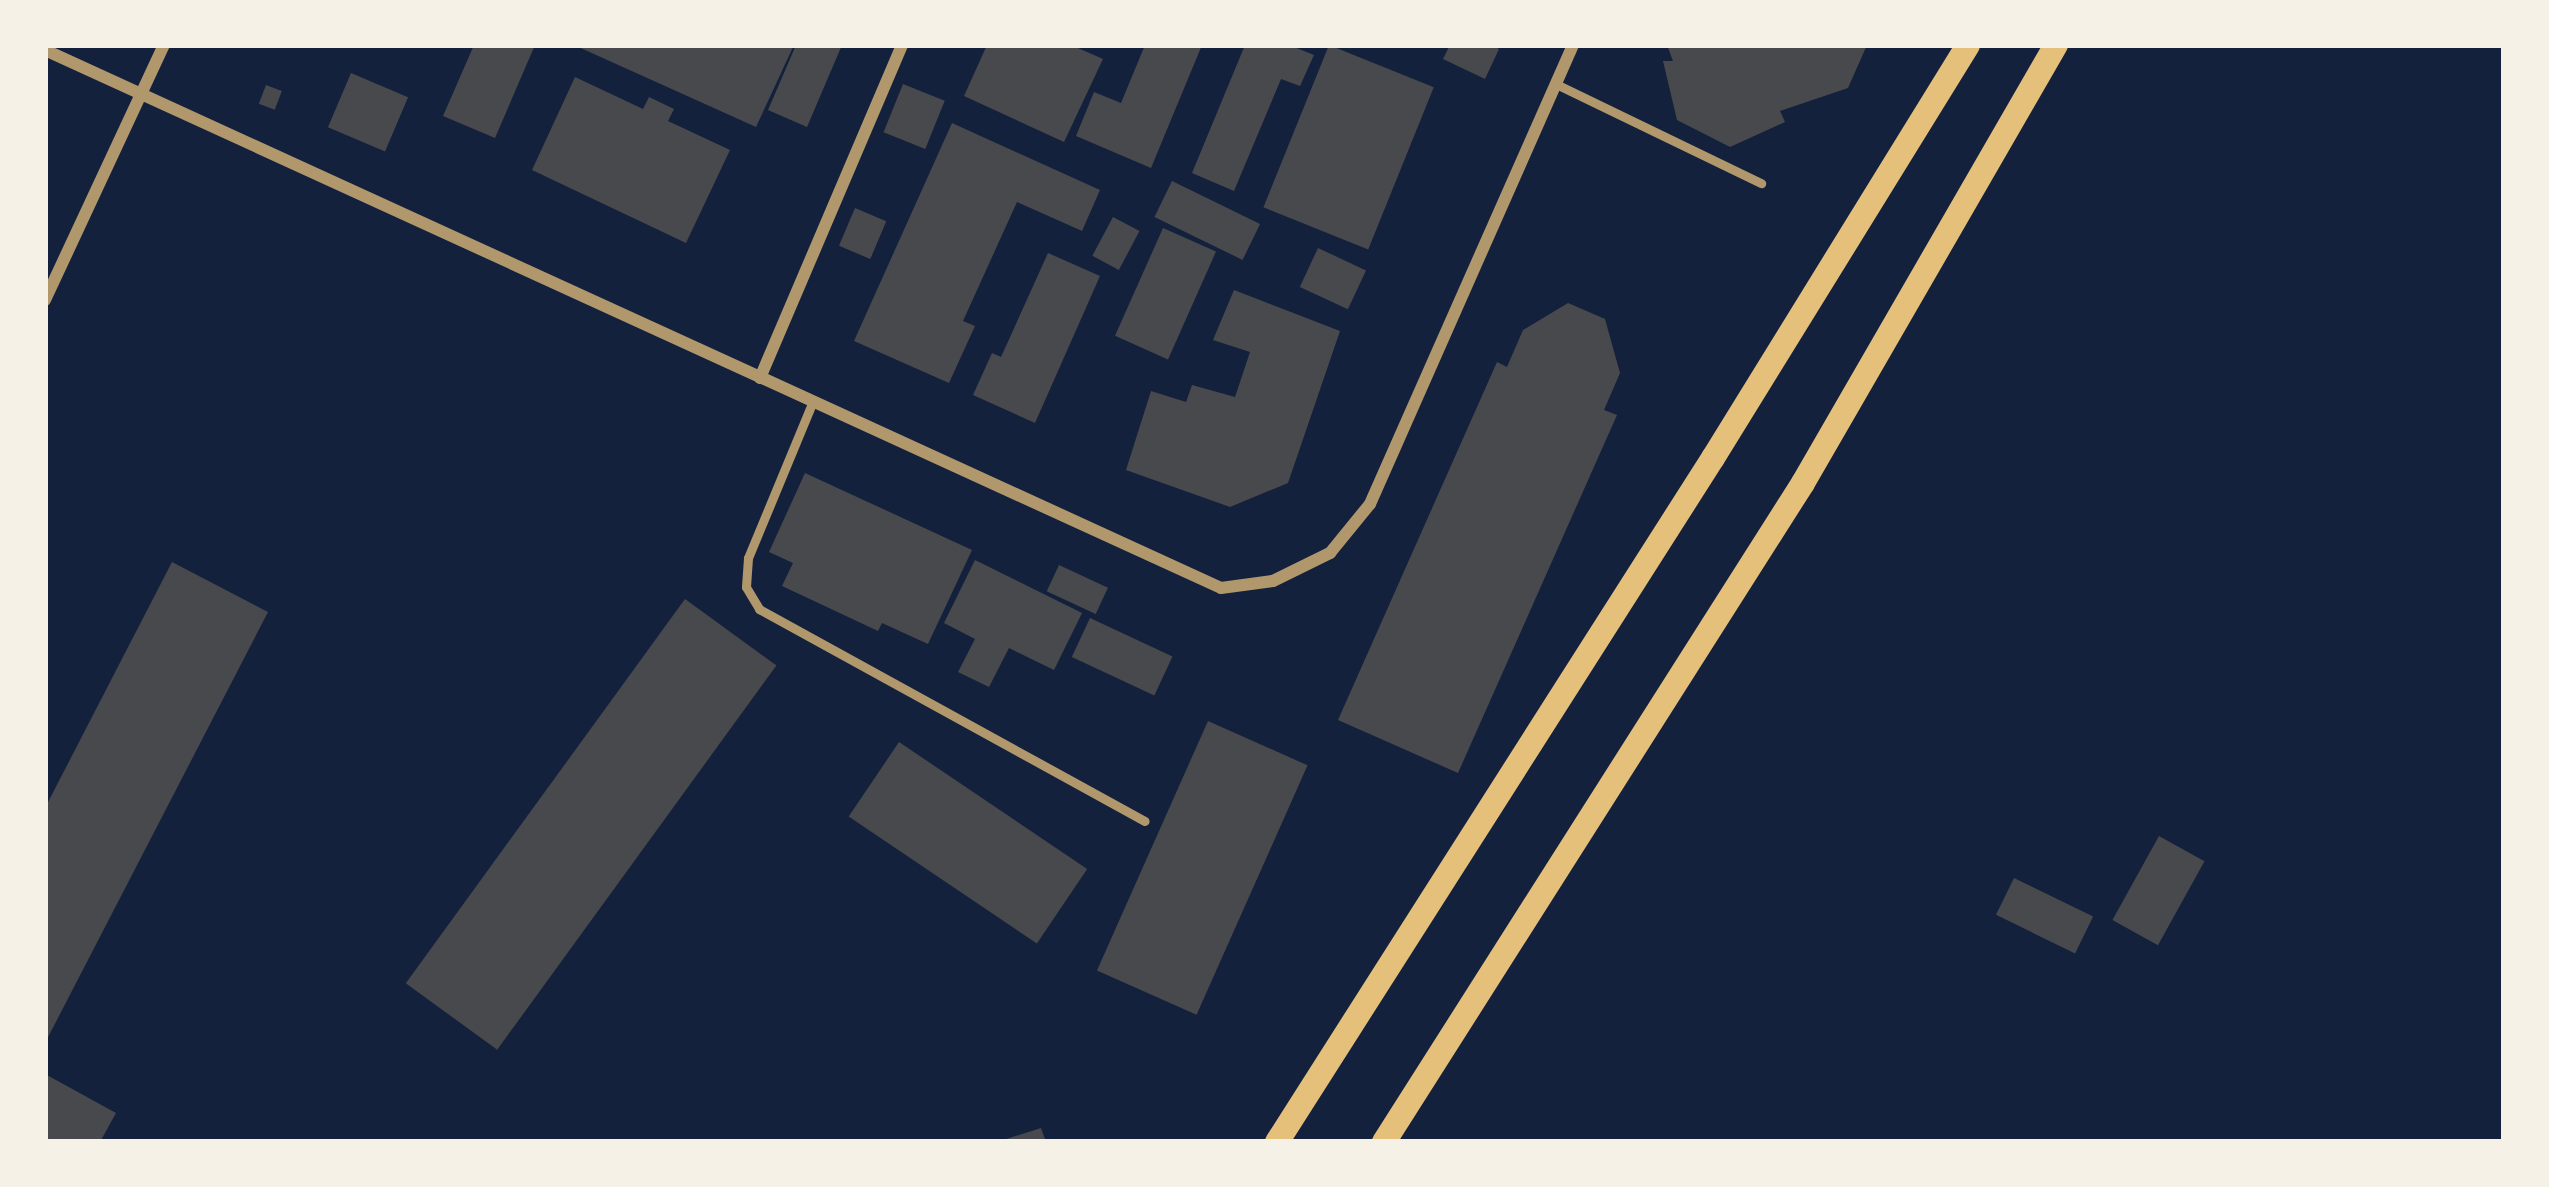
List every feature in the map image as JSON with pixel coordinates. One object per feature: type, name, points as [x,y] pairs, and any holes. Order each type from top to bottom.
[{"type":"main road","points":[[1277,1142],[1726,439],[1968,45]]},
{"type":"main road","points":[[1384,1142],[1803,483],[2056,45]]},
{"type":"street","points":[[45,300],[164,45]]},
{"type":"street","points":[[760,377],[902,45]]},
{"type":"street","points":[[45,50],[1221,588],[1273,581],[1330,554],[1370,504],[1573,45]]},
{"type":"lane","points":[[1556,84],[1761,183]]},
{"type":"lane","points":[[813,401],[748,558],[746,587],[759,609],[1145,821]]},
{"type":"building","points":[[474,45],[535,45],[495,138],[443,116]]},
{"type":"building","points":[[574,45],[794,45],[756,127]]},
{"type":"building","points":[[796,45],[842,45],[807,127],[768,110]]},
{"type":"building","points":[[987,45],[1071,45],[1103,59],[1064,142],[964,96]]},
{"type":"building","points":[[1145,45],[1202,45],[1151,168],[1076,136],[1094,92],[1121,103]]},
{"type":"building","points":[[1245,45],[1289,45],[1314,55],[1300,86],[1281,79],[1234,191],[1192,173]]},
{"type":"building","points":[[1329,45],[1434,87],[1368,250],[1263,207]]},
{"type":"building","points":[[1450,45],[1499,49],[1485,79],[1443,59]]},
{"type":"building","points":[[1667,45],[1867,45],[1848,88],[1780,111],[1785,122],[1730,147],[1677,120],[1663,61],[1673,61]]},
{"type":"building","points":[[351,73],[408,97],[385,152],[328,127]]},
{"type":"building","points":[[575,77],[643,109],[649,97],[674,109],[668,121],[730,150],[686,243],[532,170]]},
{"type":"building","points":[[903,84],[945,101],[925,149],[884,132]]},
{"type":"building","points":[[266,85],[282,91],[275,110],[259,104]]},
{"type":"building","points":[[952,123],[1100,190],[1082,231],[1017,202],[963,321],[975,326],[949,383],[854,341]]},
{"type":"building","points":[[1172,181],[1260,224],[1243,260],[1154,217]]},
{"type":"building","points":[[855,208],[886,221],[870,259],[839,246]]},
{"type":"building","points":[[1113,217],[1139,231],[1119,270],[1092,256]]},
{"type":"building","points":[[1163,228],[1216,252],[1168,359],[1115,336]]},
{"type":"building","points":[[1318,248],[1366,270],[1348,309],[1300,287]]},
{"type":"building","points":[[1048,253],[1100,276],[1035,423],[973,395],[992,353],[1001,357]]},
{"type":"building","points":[[1234,290],[1340,331],[1288,483],[1230,507],[1126,470],[1151,391],[1186,402],[1192,385],[1235,397],[1250,352],[1213,340]]},
{"type":"building","points":[[1568,303],[1605,319],[1620,373],[1604,410],[1617,415],[1458,773],[1338,720],[1497,362],[1507,367],[1523,330]]},
{"type":"building","points":[[805,473],[972,550],[928,644],[882,623],[878,631],[782,586],[793,563],[769,552]]},
{"type":"building","points":[[975,560],[1082,613],[1054,670],[1009,648],[989,687],[958,672],[975,639],[944,623]]},
{"type":"building","points":[[172,562],[268,612],[45,1043],[45,808]]},
{"type":"building","points":[[1059,565],[1108,588],[1096,614],[1047,591]]},
{"type":"building","points":[[685,599],[776,665],[497,1050],[406,983]]},
{"type":"building","points":[[1090,618],[1172,656],[1154,695],[1072,657]]},
{"type":"building","points":[[1208,721],[1308,765],[1197,1015],[1097,970]]},
{"type":"building","points":[[899,742],[1087,869],[1037,944],[849,817]]},
{"type":"building","points":[[2159,836],[2204,861],[2158,945],[2112,920]]},
{"type":"building","points":[[2014,878],[2093,917],[2075,953],[1996,915]]},
{"type":"building","points":[[45,1074],[116,1113],[100,1142],[45,1142]]},
{"type":"building","points":[[1041,1128],[1046,1142],[1000,1142],[1000,1141]]}]
